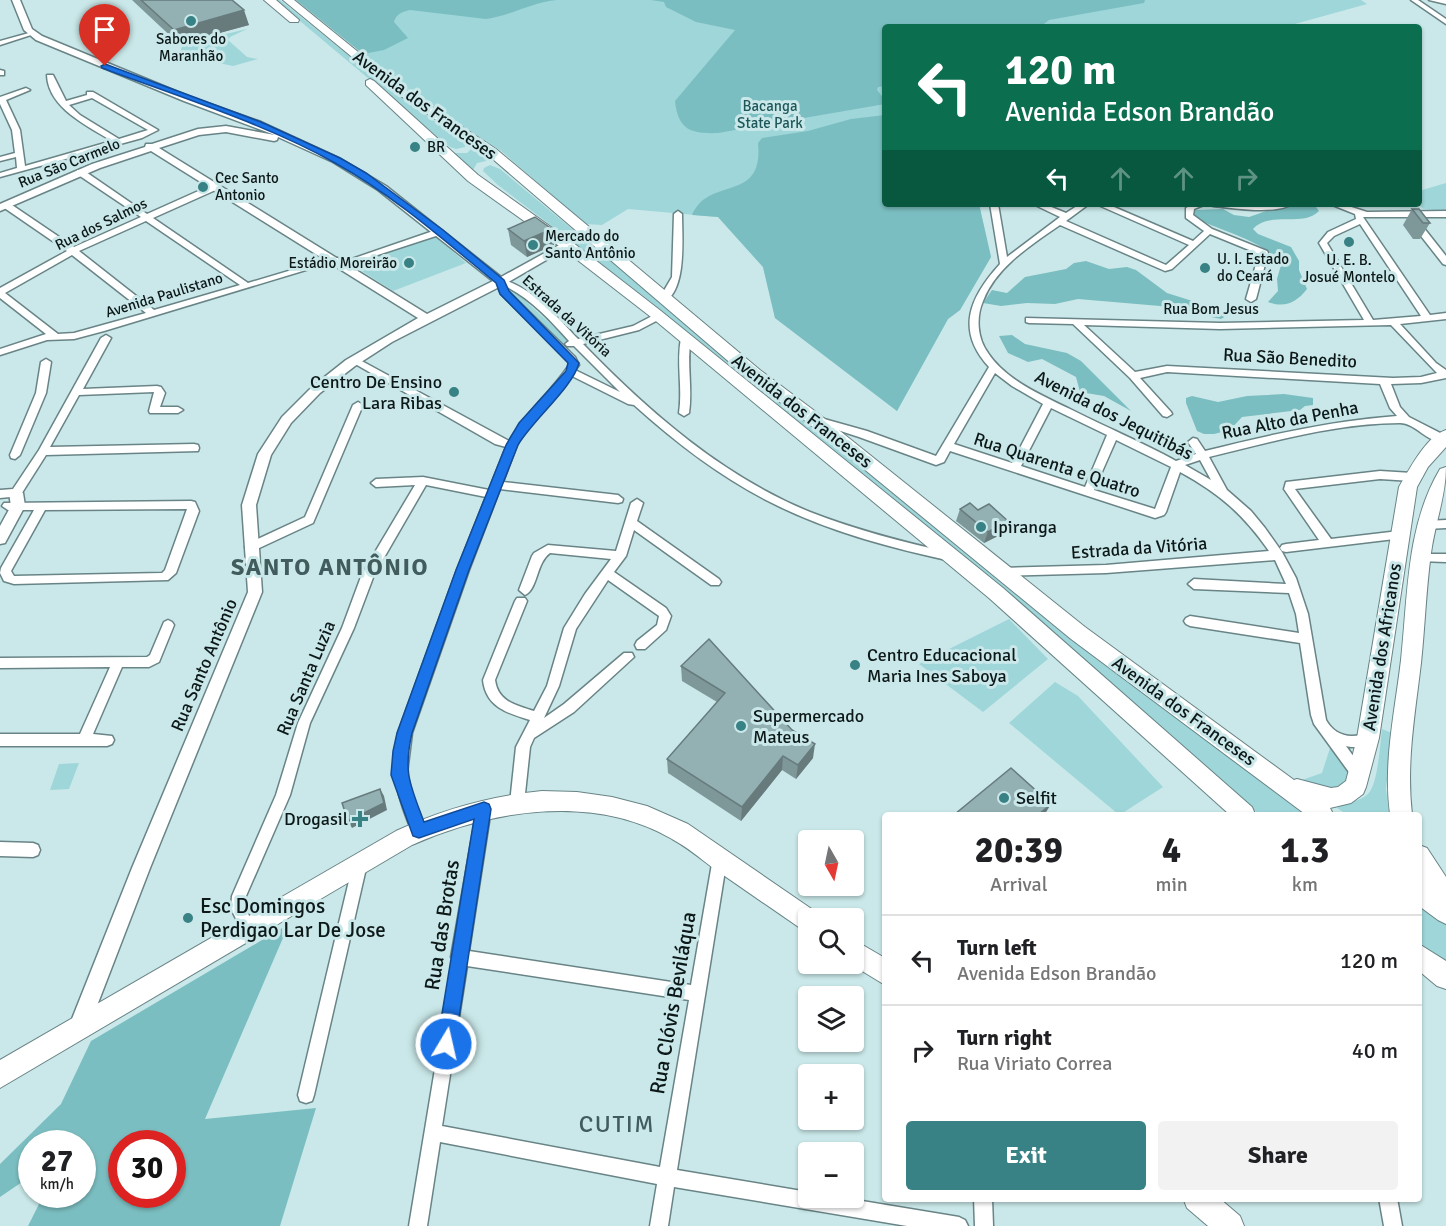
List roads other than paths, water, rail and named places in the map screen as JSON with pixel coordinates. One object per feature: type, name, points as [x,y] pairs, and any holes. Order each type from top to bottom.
[{"type":"main road","name":"Avenida dos Franceses","points":[[269,0],[361,75],[473,178],[754,374],[814,419],[1078,633],[1319,812]]},
{"type":"main road","name":"Avenida dos Franceses","points":[[288,0],[396,88],[436,117],[492,152],[662,308],[686,338],[1086,672],[1242,812]]},
{"type":"main road","points":[[421,128],[449,149],[463,151],[470,147],[470,141],[436,117]]},
{"type":"main road","points":[[518,209],[479,173],[482,165],[500,165],[549,202]]},
{"type":"main road","name":"Avenida dos Africanos","points":[[1278,780],[1309,794],[1331,798],[1343,796],[1352,791],[1359,776],[1368,738],[1400,526],[1412,477],[1444,437]]},
{"type":"main road","name":"Avenida dos Africanos","points":[[1401,812],[1398,776],[1422,558],[1436,525],[1435,492],[1446,473]]},
{"type":"main road","points":[[1400,526],[1436,525]]},
{"type":"main road","points":[[0,1075],[419,831],[484,809],[517,803],[568,801],[630,811],[659,820],[680,831],[798,913]]},
{"type":"main road","points":[[1422,861],[1446,897]]},
{"type":"main road","points":[[1422,893],[1446,912]]},
{"type":"main road","points":[[1422,958],[1446,978]]},
{"type":"main road","points":[[864,959],[882,972]]},
{"type":"street","points":[[0,43],[32,34],[22,20],[16,0]]},
{"type":"street","points":[[1414,0],[1446,22]]},
{"type":"street","points":[[1431,0],[1446,2]]},
{"type":"street","name":"Estrada da Vitória","points":[[32,34],[95,62],[258,124],[363,175],[501,282],[517,287],[647,409],[704,457],[772,500],[827,525],[864,537],[952,558]]},
{"type":"street","points":[[50,77],[54,90],[78,118],[118,142]]},
{"type":"street","points":[[21,169],[16,130],[1,100],[6,96],[26,90]]},
{"type":"street","points":[[0,175],[154,130],[153,127],[91,95],[64,104]]},
{"type":"street","name":"Rua São Carmelo","points":[[3,207],[80,172],[188,134],[218,128],[300,143]]},
{"type":"street","points":[[139,136],[149,146],[217,186],[426,318]]},
{"type":"street","points":[[0,159],[19,154]]},
{"type":"street","points":[[80,172],[246,286]]},
{"type":"street","name":"Rua dos Salmos","points":[[0,293],[73,251],[217,186]]},
{"type":"street","points":[[3,207],[73,251],[153,314]]},
{"type":"street","points":[[994,207],[1004,264]]},
{"type":"street","points":[[1042,207],[1161,267],[1169,267],[1209,231]]},
{"type":"street","name":"Avenida dos Jequitibás","points":[[1081,207],[1004,264],[981,294],[974,319],[979,347],[994,366],[1017,385],[1178,464],[1223,493]]},
{"type":"street","points":[[1107,207],[1194,244]]},
{"type":"street","points":[[1193,207],[1190,208],[1189,216],[1209,231],[1264,253],[1251,299]]},
{"type":"street","points":[[1340,207],[1359,216],[1446,214]]},
{"type":"street","points":[[560,348],[576,342],[625,332],[662,308],[676,277],[678,214]]},
{"type":"street","points":[[1409,215],[1446,261]]},
{"type":"street","points":[[1359,216],[1428,319]]},
{"type":"street","points":[[1359,216],[1331,234],[1323,243],[1370,322]]},
{"type":"street","name":"Avenida Paulistano","points":[[0,352],[35,340],[82,334],[439,232]]},
{"type":"street","name":"Rua Santo Antônio","points":[[78,1029],[162,815],[253,598],[256,579],[251,547],[251,494],[269,449],[296,408],[323,383],[354,361],[426,318],[501,282],[567,245]]},
{"type":"street","points":[[419,831],[399,775],[400,751],[405,733],[493,490],[512,445],[523,426],[571,372],[574,365],[572,359],[504,292],[501,282]]},
{"type":"street","points":[[0,293],[56,337]]},
{"type":"street","name":"Rua Bom Jesus","points":[[1029,320],[1220,326],[1393,322],[1446,315]]},
{"type":"street","points":[[1393,322],[1445,374]]},
{"type":"street","points":[[1077,323],[1133,376],[1167,414]]},
{"type":"street","points":[[0,520],[43,451],[105,338]]},
{"type":"street","points":[[684,413],[686,405],[683,351],[686,338]]},
{"type":"street","points":[[685,368],[691,359],[702,351]]},
{"type":"street","points":[[354,361],[499,441],[512,445]]},
{"type":"street","points":[[15,455],[41,393],[46,362]]},
{"type":"street","points":[[814,419],[863,434],[933,462],[940,459],[994,366]]},
{"type":"street","name":"Rua São Benedito","points":[[1133,376],[1167,369],[1384,380],[1421,380],[1445,374]]},
{"type":"street","points":[[571,372],[647,409]]},
{"type":"street","points":[[1384,380],[1395,408],[1405,419],[1444,437]]},
{"type":"street","points":[[77,392],[157,389],[160,393],[154,411],[178,410]]},
{"type":"street","points":[[1015,468],[1050,403]]},
{"type":"street","points":[[251,547],[303,525],[309,520],[358,405]]},
{"type":"street","name":"Rua Alto da Penha","points":[[1178,464],[1203,455],[1312,429],[1405,419]]},
{"type":"street","points":[[842,442],[846,434],[863,434]]},
{"type":"street","points":[[1088,492],[1113,434]]},
{"type":"street","points":[[1193,442],[1203,455],[1223,493],[1282,551],[1302,614],[1315,710],[1323,730],[1350,759],[1359,776]]},
{"type":"street","name":"Rua Quarenta e Quatro","points":[[948,446],[1155,514],[1160,512],[1178,464]]},
{"type":"street","points":[[43,451],[194,448]]},
{"type":"street","points":[[1327,542],[1288,489],[1290,485],[1380,475],[1412,477]]},
{"type":"street","points":[[376,483],[423,481],[493,490],[618,499]]},
{"type":"street","name":"Rua Santa Luzia","points":[[249,929],[241,915],[238,903],[283,795],[304,723],[348,628],[372,564],[423,481]]},
{"type":"street","points":[[11,500],[42,506],[191,505],[193,511],[170,573],[164,577],[14,580],[8,578],[5,571],[42,506]]},
{"type":"street","points":[[0,539],[11,500]]},
{"type":"street","points":[[517,803],[521,759],[529,734],[553,686],[570,628],[577,614],[620,556],[637,503]]},
{"type":"street","points":[[632,523],[715,582]]},
{"type":"street","name":"Estrada da Vitória","points":[[1002,572],[1106,569],[1282,551],[1400,526]]},
{"type":"street","points":[[537,717],[495,700],[489,690],[489,680],[538,556],[548,549],[620,556]]},
{"type":"street","points":[[1422,558],[1446,558]]},
{"type":"street","points":[[607,573],[662,611],[665,616],[662,627],[641,645]]},
{"type":"street","points":[[1194,584],[1294,590]]},
{"type":"street","points":[[1190,621],[1306,639]]},
{"type":"street","points":[[0,663],[118,663],[153,660],[168,625]]},
{"type":"street","points":[[529,734],[569,708],[628,657]]},
{"type":"street","points":[[84,739],[118,663]]},
{"type":"street","points":[[1323,730],[1345,741],[1359,742],[1368,738]]},
{"type":"street","points":[[0,740],[107,740]]},
{"type":"street","name":"Rua das Brotas","points":[[418,1226],[484,809]]},
{"type":"street","points":[[0,849],[33,850]]},
{"type":"street","name":"Rua Clóvis Beviláqua","points":[[658,1226],[720,858]]},
{"type":"street","points":[[306,1095],[360,864]]},
{"type":"street","points":[[459,957],[697,994]]},
{"type":"street","points":[[432,1132],[667,1177],[959,1226]]},
{"type":"street","points":[[983,1202],[984,1226]]},
{"type":"street","points":[[1389,1202],[1393,1226]]},
{"type":"place","name":"Sabores do Maranhão","points":[[191,21]]},
{"type":"place","name":"BR","points":[[415,147]]},
{"type":"place","name":"Cec Santo Antonio","points":[[203,187]]},
{"type":"place","name":"U. E. B. Josué Montelo","points":[[1349,242]]},
{"type":"place","name":"Mercado do Santo Antônio","points":[[533,245]]},
{"type":"place","name":"Estádio Moreirão","points":[[409,263]]},
{"type":"place","name":"U. I. Estado do Ceará","points":[[1205,268]]},
{"type":"place","name":"Centro De Ensino Lara Ribas","points":[[454,392]]},
{"type":"place","name":"Ipiranga","points":[[981,527]]},
{"type":"place","name":"Centro Educacional Maria Ines Saboya","points":[[855,665]]},
{"type":"place","name":"Supermercado Mateus","points":[[741,726]]},
{"type":"place","name":"Selfit","points":[[1004,798]]},
{"type":"place","name":"Drogasil","points":[[360,819]]},
{"type":"place","name":"Esc Domingos Perdigao Lar De Jose","points":[[188,918]]},
{"type":"district","name":"SANTO ANTÔNIO","points":[[330,567]]},
{"type":"district","name":"CUTIM","points":[[617,1124]]},
{"type":"park label","name":"Bacanga State Park","points":[[770,114]]}]
